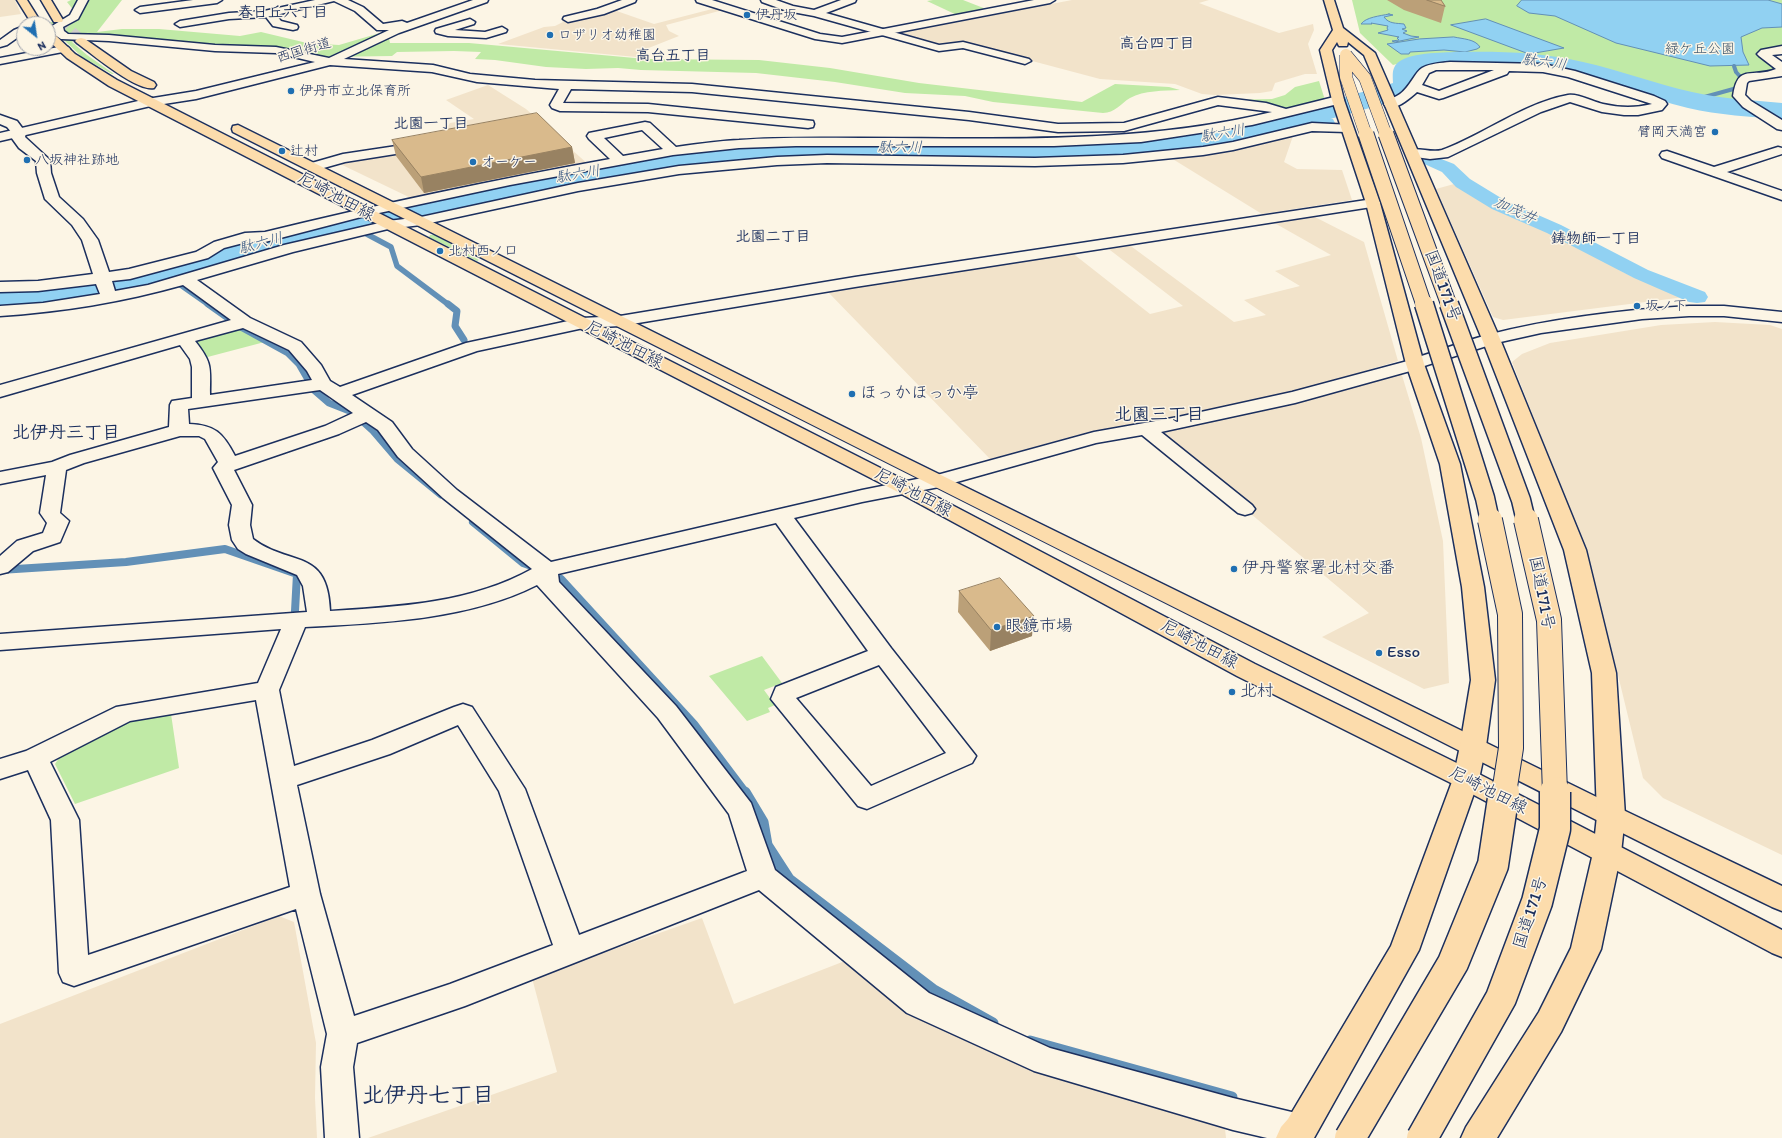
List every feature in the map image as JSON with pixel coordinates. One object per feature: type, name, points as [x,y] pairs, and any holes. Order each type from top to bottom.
[{"type":"main road","points":[[22,0],[32,16]]},
{"type":"main road","points":[[46,0],[58,20]]},
{"type":"main road","name":"国道171号","points":[[1328,0],[1346,55],[1346,77],[1418,286],[1485,498],[1510,614],[1511,748],[1493,865],[1453,963],[1350,1138]]},
{"type":"main road","points":[[1294,1135],[1404,950],[1466,779],[1473,746],[1483,680],[1473,587],[1450,464],[1415,364],[1373,203],[1339,102],[1326,50],[1339,30],[1369,53],[1389,102],[1413,153],[1491,339],[1575,550],[1604,674],[1612,816],[1607,853],[1586,949],[1550,1022],[1478,1138]]},
{"type":"main road","name":"尼崎池田線","points":[[56,38],[313,167],[390,215],[582,323],[903,487],[1246,670],[1466,779],[1782,944]]},
{"type":"main road","name":"尼崎池田線","points":[[72,45],[71,56],[113,83],[364,212],[421,221],[939,481],[1782,899]]},
{"type":"main road","name":"国道171号","points":[[1346,55],[1365,78],[1521,500],[1549,620],[1555,766],[1554,829],[1537,902],[1501,998],[1422,1138]]},
{"type":"street","points":[[83,0],[74,17],[57,26],[59,33],[65,37],[109,38],[215,48],[276,50],[330,62],[433,69],[474,78],[526,84],[692,88],[929,114],[969,116],[1058,128],[1124,127],[1218,102],[1266,107],[1286,112]]},
{"type":"street","points":[[140,9],[217,0]]},
{"type":"street","points":[[180,24],[229,16],[246,16],[270,8],[284,10],[330,0]]},
{"type":"street","points":[[338,0],[359,9],[381,28],[406,24],[414,25]]},
{"type":"street","name":"西国街道","points":[[0,137],[151,102],[177,99],[330,62],[396,31],[483,0]]},
{"type":"street","points":[[568,19],[600,12],[631,0]]},
{"type":"street","points":[[701,0],[830,39],[846,39],[881,33],[1050,0]]},
{"type":"street","points":[[766,0],[791,9],[815,13],[881,33],[939,48],[963,45],[970,46],[1025,61]]},
{"type":"street","points":[[815,13],[852,0]]},
{"type":"street","points":[[270,8],[277,24],[293,27]]},
{"type":"street","points":[[448,13],[466,18],[470,22]]},
{"type":"street","points":[[6,27],[16,28]]},
{"type":"street","points":[[0,44],[7,41],[16,33]]},
{"type":"street","points":[[0,61],[72,45]]},
{"type":"street","points":[[1782,49],[1780,51],[1765,52],[1763,54],[1782,69],[1778,73],[1745,78],[1741,82],[1739,96],[1750,106],[1782,126]]},
{"type":"street","points":[[1415,87],[1439,95],[1504,70],[1489,66]]},
{"type":"street","points":[[1389,102],[1404,97],[1415,87],[1425,71],[1434,67],[1489,66],[1543,68],[1571,74],[1650,99],[1661,104],[1658,107],[1638,111],[1624,111],[1602,108],[1570,98],[1537,109],[1443,154],[1430,155],[1413,153]]},
{"type":"street","points":[[567,85],[556,105],[560,107],[648,108],[808,124]]},
{"type":"street","points":[[0,311],[64,305],[151,289],[289,248],[390,215],[619,160],[673,151],[739,144],[854,141],[916,132],[1054,142],[1141,138],[1223,126],[1339,102]]},
{"type":"street","points":[[796,142],[808,124],[826,103]]},
{"type":"street","points":[[571,122],[579,107]]},
{"type":"street","points":[[916,132],[929,114]]},
{"type":"street","points":[[726,127],[736,117]]},
{"type":"street","points":[[0,120],[12,124],[19,133],[18,137],[24,145],[43,160],[44,174],[52,199],[78,222],[90,240],[109,297]]},
{"type":"street","points":[[619,160],[594,136],[644,125],[673,151]]},
{"type":"street","points":[[421,221],[634,176],[729,165],[827,159],[1043,162],[1123,159],[1203,151],[1234,146],[1312,127],[1347,126]]},
{"type":"street","points":[[854,141],[863,128]]},
{"type":"street","points":[[313,167],[343,158],[403,149]]},
{"type":"street","points":[[1715,172],[1781,152]]},
{"type":"street","points":[[1667,155],[1782,196]]},
{"type":"street","points":[[179,430],[179,405],[330,389],[472,347],[582,323],[620,321],[862,281],[1373,203]]},
{"type":"street","points":[[0,287],[38,286],[130,274],[171,265],[202,255],[219,245],[250,236],[265,237],[364,212]]},
{"type":"street","points":[[185,279],[244,322],[295,346],[330,389],[385,426],[405,452],[450,494],[547,570],[548,584],[667,712],[741,810],[763,877],[918,1003],[1045,1061],[1233,1114],[1294,1135]]},
{"type":"street","points":[[0,642],[370,616],[435,608],[482,597],[510,588],[547,570],[903,487],[939,481],[1094,438],[1231,413],[1295,398],[1415,364],[1491,339],[1542,328],[1642,314],[1724,311],[1782,317]]},
{"type":"street","points":[[0,391],[185,340],[244,322]]},
{"type":"street","points":[[185,340],[199,358],[201,368],[201,402]]},
{"type":"street","points":[[342,1138],[337,1067],[343,1034],[306,894],[267,690],[307,620],[320,610],[316,588],[306,570],[246,544],[240,530],[239,515],[242,505],[223,468],[229,464],[332,430],[367,414]]},
{"type":"street","points":[[1146,429],[1223,498],[1245,509]]},
{"type":"street","points":[[0,478],[57,467],[77,459],[179,430],[200,430],[214,436],[229,464]]},
{"type":"street","points":[[0,567],[25,546],[52,537],[58,521],[52,518],[50,512],[57,467]]},
{"type":"street","points":[[781,515],[884,654],[963,756],[867,799],[783,699],[785,693],[884,654]]},
{"type":"street","points":[[0,769],[35,758],[125,713],[267,690]]},
{"type":"street","points":[[283,780],[381,748],[463,713],[512,790],[570,951]]},
{"type":"street","points":[[35,758],[66,820],[74,973],[306,894]]},
{"type":"street","points":[[343,1034],[454,996],[763,877]]},
{"type":"shaded area","points":[[0,0],[15,0],[21,14],[0,17]]},
{"type":"shaded area","points":[[1072,0],[1209,0],[1199,3],[1279,33],[1313,24],[1314,30],[1308,44],[1317,74],[1305,74],[1275,83],[1272,91],[1215,95],[1202,94],[1175,84],[1100,79],[972,45],[940,46],[896,34]]},
{"type":"shaded area","points":[[716,8],[723,10],[666,25],[669,31],[679,36],[646,49],[636,57],[498,44],[544,27],[555,26],[563,22],[562,20],[564,19],[572,19],[611,9],[654,24]]},
{"type":"shaded area","points":[[488,85],[526,109],[589,165],[415,200],[336,162],[439,142],[450,123],[474,119],[446,100]]},
{"type":"shaded area","points":[[1294,133],[1284,162],[1297,169],[1342,170],[1352,200],[1262,214],[1171,158]]},
{"type":"shaded area","points":[[1454,184],[1473,197],[1558,235],[1633,277],[1685,297],[1503,320],[1493,317],[1436,189]]},
{"type":"shaded area","points":[[1311,215],[1364,242],[1398,361],[1293,392],[1213,412],[1085,433],[990,459],[828,292],[1071,252],[1150,314],[1183,306],[1106,247],[1128,244],[1234,322],[1266,315],[1244,300],[1300,286],[1275,271],[1331,255],[1271,221]]},
{"type":"shaded area","points":[[1715,322],[1770,325],[1782,329],[1782,855],[1663,798],[1643,778],[1617,671],[1574,521],[1512,362],[1522,354],[1550,343],[1661,325]]},
{"type":"shaded area","points":[[1401,372],[1421,438],[1443,541],[1449,683],[1424,689],[1322,637],[1369,613],[1251,514],[1256,512],[1158,434],[1305,400]]},
{"type":"shaded area","points":[[279,916],[294,922],[316,1043],[315,1098],[317,1138],[0,1138],[0,1024]]},
{"type":"shaded area","points":[[702,918],[734,1004],[850,959],[923,1018],[1036,1072],[1225,1129],[1226,1138],[368,1138],[557,1072],[532,978]]},
{"type":"green space","points":[[71,0],[122,0],[97,32],[122,29],[159,29],[240,36],[261,32],[307,43],[339,45],[380,33],[389,38],[390,43],[469,43],[646,59],[759,60],[830,68],[919,83],[1082,102],[1115,84],[1169,87],[1180,90],[1154,91],[1136,95],[1111,112],[1103,113],[993,102],[965,96],[905,93],[835,82],[756,73],[618,68],[586,69],[546,67],[495,60],[475,59],[481,52],[397,52],[392,56],[324,57],[251,48],[115,42],[93,38],[72,42],[87,55],[114,74],[112,74],[82,57],[56,32],[56,21],[79,17],[67,2]]},
{"type":"green space","points":[[963,0],[986,9],[985,11],[959,16],[927,1]]},
{"type":"green space","name":"緑ケ丘公園","points":[[1352,0],[1782,0],[1782,49],[1764,52],[1781,69],[1743,77],[1740,102],[1721,103],[1635,83],[1595,68],[1547,59],[1460,54],[1426,56],[1393,65],[1360,33]]},
{"type":"green space","points":[[1319,81],[1325,100],[1288,109],[1278,109],[1229,100],[1272,99],[1285,95],[1295,87]]},
{"type":"green space","points":[[430,235],[435,235],[479,260],[477,261],[429,237]]},
{"type":"green space","points":[[244,325],[276,339],[200,359],[190,343]]},
{"type":"green space","points":[[762,656],[782,683],[764,690],[775,705],[768,708],[770,712],[747,721],[709,676]]},
{"type":"green space","points":[[171,714],[179,768],[75,804],[55,764],[65,749],[136,718]]},
{"type":"water","points":[[1522,0],[1768,0],[1782,4],[1782,27],[1762,28],[1741,37],[1743,52],[1749,65],[1710,66],[1616,43],[1555,16],[1529,13],[1517,6]]},
{"type":"water","points":[[1389,14],[1393,15],[1384,17],[1388,21],[1404,24],[1406,28],[1402,29],[1407,31],[1403,33],[1419,37],[1395,42],[1392,41],[1399,40],[1397,38],[1399,37],[1378,33],[1388,30],[1388,26],[1371,23],[1372,24],[1361,24],[1370,18]]},
{"type":"water","points":[[1486,19],[1564,48],[1529,54],[1451,25]]},
{"type":"water","points":[[1454,37],[1475,42],[1480,47],[1465,52],[1444,50],[1401,54],[1387,44],[1419,39]]},
{"type":"building","points":[[1427,0],[1441,0],[1445,6]]},
{"type":"building","points":[[537,113],[572,147],[421,177],[392,140]]},
{"type":"building","points":[[1000,578],[1034,616],[991,630],[959,591]]},
{"type":"waterway","name":"駄六川","points":[[0,297],[72,292],[107,286],[327,227],[526,184],[689,157],[746,151],[810,148],[1077,149],[1159,144],[1195,139],[1301,118],[1406,88],[1407,68],[1416,63],[1491,59],[1547,63],[1582,69],[1689,100],[1723,106],[1782,111]]},
{"type":"waterway","points":[[1690,101],[1737,88],[1745,82],[1736,72],[1734,66]]},
{"type":"waterway","name":"加茂井","points":[[1298,114],[1327,123]]},
{"type":"waterway","name":"加茂井","points":[[1426,158],[1448,168],[1463,183],[1499,205],[1554,229],[1641,274],[1697,297]]},
{"type":"waterway","points":[[346,223],[391,247],[397,266],[449,305]]},
{"type":"waterway","points":[[162,272],[209,305]]},
{"type":"waterway","points":[[208,304],[239,326],[288,353],[299,364],[314,390],[329,403],[352,412],[373,431],[397,459],[441,495]]},
{"type":"waterway","points":[[448,304],[457,311],[455,326],[464,340]]},
{"type":"waterway","points":[[473,522],[523,563],[534,567]]},
{"type":"waterway","points":[[0,570],[126,562],[225,549],[297,574],[295,611]]},
{"type":"waterway","points":[[548,573],[561,579],[694,724],[746,793]]},
{"type":"waterway","points":[[745,792],[763,822],[767,845],[789,879],[934,990],[993,1023]]},
{"type":"waterway","points":[[1030,1041],[1232,1097]]},
{"type":"tunnel","points":[[58,20],[81,41]]},
{"type":"place","name":"伊丹坂","points":[[747,15]]},
{"type":"place","name":"ロザリオ幼稚園","points":[[550,35]]},
{"type":"place","name":"伊丹市立北保育所","points":[[291,91]]},
{"type":"place","name":"臂岡天満宮","points":[[1715,132]]},
{"type":"place","name":"辻村","points":[[282,151]]},
{"type":"place","name":"八坂神社跡地","points":[[27,160]]},
{"type":"place","name":"オーケー","points":[[473,162]]},
{"type":"place","name":"北村西ノ口","points":[[440,251]]},
{"type":"place","name":"坂ノ下","points":[[1637,306]]},
{"type":"place","name":"ほっかほっか亭","points":[[852,394]]},
{"type":"place","name":"伊丹警察署北村交番","points":[[1234,569]]},
{"type":"place","name":"眼鏡市場","points":[[997,627]]},
{"type":"place","name":"Esso","points":[[1379,653]]},
{"type":"place","name":"北村","points":[[1232,692]]},
{"type":"district","name":"春日丘六丁目","points":[[283,13]]},
{"type":"district","name":"高台四丁目","points":[[1157,44]]},
{"type":"district","name":"高台五丁目","points":[[673,56]]},
{"type":"district","name":"北園一丁目","points":[[431,124]]},
{"type":"district","name":"北園二丁目","points":[[773,237]]},
{"type":"district","name":"鋳物師一丁目","points":[[1596,239]]},
{"type":"district","name":"北園三丁目","points":[[1159,415]]},
{"type":"district","name":"北伊丹三丁目","points":[[66,433]]},
{"type":"district","name":"北伊丹七丁目","points":[[428,1096]]}]
